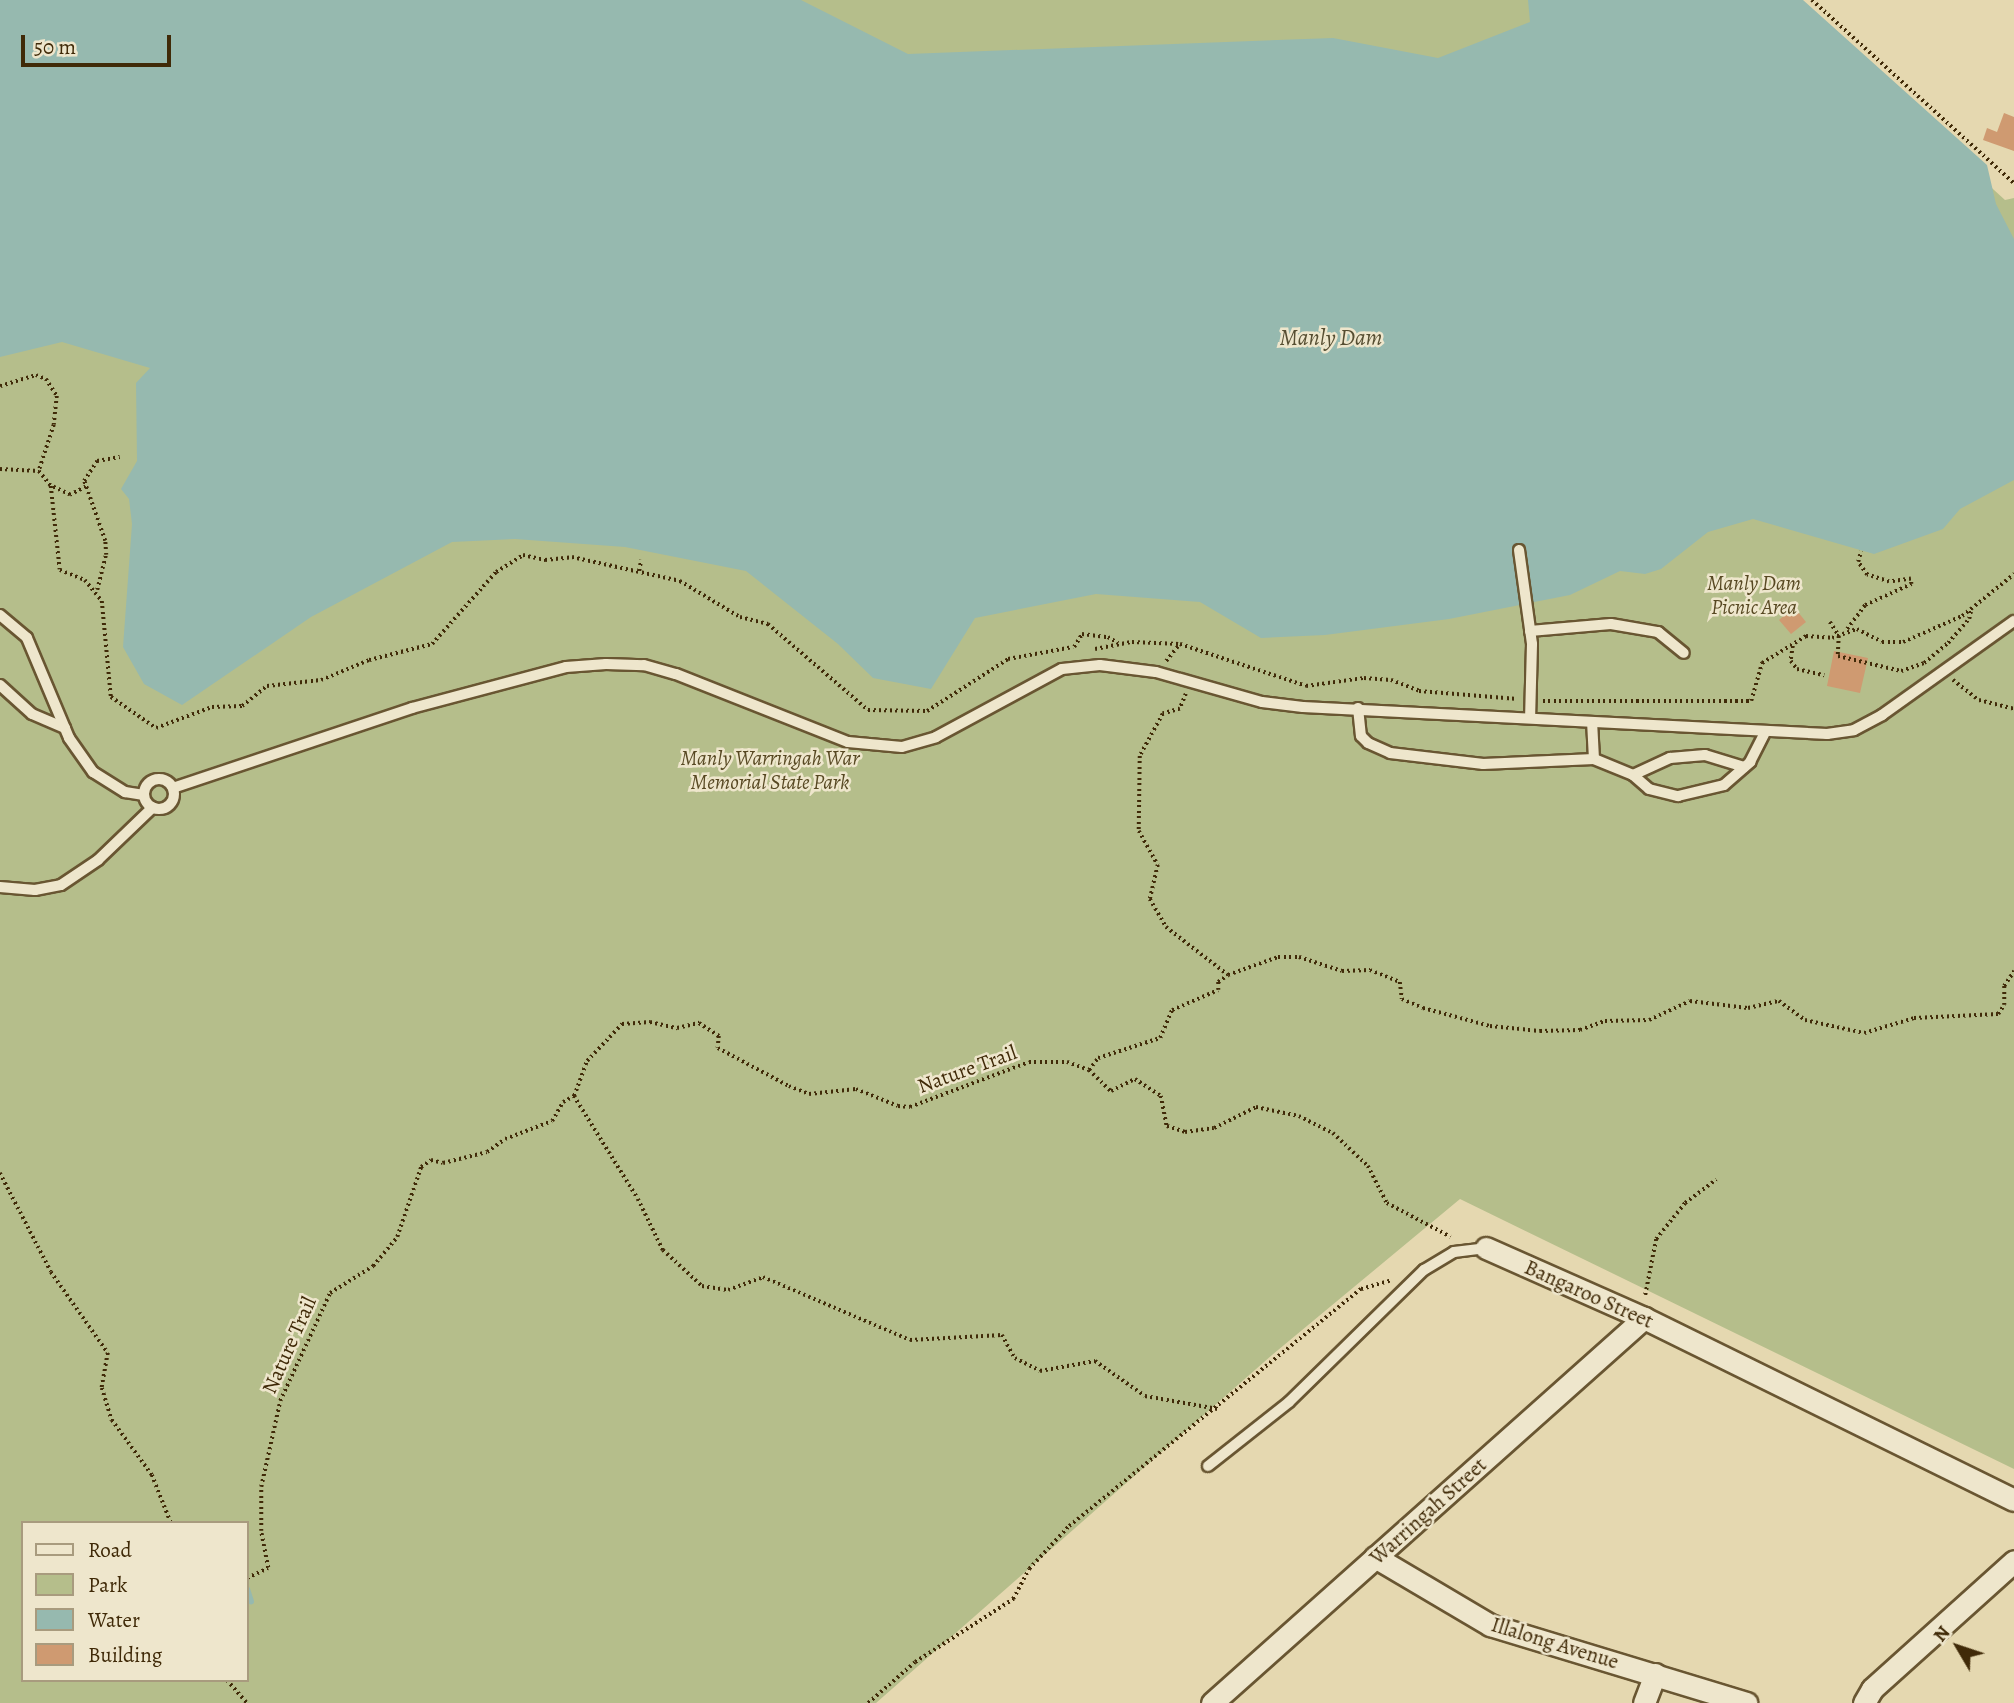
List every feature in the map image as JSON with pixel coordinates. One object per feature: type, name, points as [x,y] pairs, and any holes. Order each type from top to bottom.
[{"type":"street","name":"Bangaroo Street","points":[[1486,1248],[1644,1318],[2014,1500]]},
{"type":"street","name":"Warringah Street","points":[[1212,1703],[1644,1318]]},
{"type":"street","name":"Illalong Avenue","points":[[1375,1558],[1490,1625],[1746,1703]]},
{"type":"street","points":[[1864,1703],[1872,1689],[2014,1561]]},
{"type":"street","points":[[1644,1703],[1655,1674]]},
{"type":"lane","points":[[1519,550],[1531,631],[1530,718]]},
{"type":"lane","points":[[0,615],[27,638],[65,728],[99,777],[125,792],[144,795],[153,807]]},
{"type":"lane","points":[[144,795],[156,779],[173,788],[412,708],[566,667],[644,665],[848,742],[902,747],[947,732],[1062,670],[1100,665],[1156,672],[1262,702],[1765,733],[1854,730],[1882,715],[2014,621]]},
{"type":"lane","points":[[1531,631],[1611,624],[1658,632],[1684,653]]},
{"type":"lane","points":[[0,685],[32,713],[65,728]]},
{"type":"lane","points":[[1358,708],[1361,736],[1390,753],[1483,764],[1594,759],[1633,775],[1649,789],[1678,796],[1724,785],[1744,767],[1765,733]]},
{"type":"lane","points":[[1592,723],[1594,759]]},
{"type":"lane","points":[[1633,775],[1670,758],[1705,755],[1744,767]]},
{"type":"lane","points":[[0,887],[35,890],[61,884],[98,860],[153,807],[168,806],[173,788]]},
{"type":"lane","name":"Bangaroo Street","points":[[1208,1466],[1289,1402],[1424,1270],[1454,1252],[1486,1248]]},
{"type":"path","points":[[1812,0],[2014,183]]},
{"type":"path","points":[[0,386],[36,375],[46,379],[57,396],[54,425],[40,471]]},
{"type":"path","points":[[120,457],[97,461],[84,481],[106,548],[97,590],[111,696],[156,728],[212,707],[242,706],[267,686],[321,680],[369,660],[432,644],[496,572],[523,555],[545,559],[572,556],[680,581],[740,617],[768,624],[868,710],[928,711],[1008,659],[1073,647]]},
{"type":"path","points":[[0,469],[40,471]]},
{"type":"path","points":[[40,471],[51,486],[70,495],[86,487]]},
{"type":"path","points":[[51,486],[60,570],[97,590]]},
{"type":"path","points":[[1087,650],[1118,643],[1180,644],[1306,686],[1364,678],[1391,680],[1419,691],[1531,700],[1751,701],[1762,663],[1806,636],[1839,636],[1865,605],[1911,584],[1911,579],[1889,582],[1867,575],[1858,562],[1861,551]]},
{"type":"path","points":[[639,571],[641,559]]},
{"type":"path","points":[[1847,629],[1882,642],[1903,642],[1971,610],[2014,574]]},
{"type":"path","points":[[1830,622],[1839,636],[1838,656],[1901,671],[1923,663],[1948,643],[1969,619],[1971,610]]},
{"type":"path","points":[[1080,652],[1071,654],[1082,634],[1108,637],[1118,643]]},
{"type":"path","points":[[1156,672],[1180,644]]},
{"type":"path","points":[[1794,644],[1791,661],[1797,670],[1824,675]]},
{"type":"path","points":[[1953,680],[1979,700],[2014,709]]},
{"type":"path","points":[[1202,685],[1187,694],[1180,709],[1163,714],[1140,756],[1139,831],[1158,865],[1150,899],[1166,927],[1228,975]]},
{"type":"path","points":[[1454,1252],[1451,1234],[1387,1203],[1368,1166],[1333,1133],[1299,1116],[1256,1107],[1214,1128],[1185,1132],[1167,1126],[1161,1096],[1135,1079],[1111,1091],[1089,1070],[1098,1058],[1160,1038],[1172,1010],[1218,990],[1218,982],[1228,975],[1278,957],[1299,957],[1342,971],[1370,970],[1400,982],[1402,999],[1449,1017],[1540,1031],[1580,1031],[1605,1021],[1649,1020],[1690,1000],[1748,1008],[1779,1001],[1805,1020],[1864,1033],[1914,1018],[1998,1014],[2004,1005],[2004,986],[2014,971]]},
{"type":"path","name":"Nature Trail","points":[[248,1578],[268,1568],[261,1531],[261,1487],[280,1401],[330,1293],[373,1266],[397,1237],[421,1167],[431,1160],[443,1163],[487,1152],[505,1139],[540,1128],[574,1096],[587,1061],[622,1024],[650,1022],[677,1028],[699,1023],[719,1036],[718,1048],[809,1094],[856,1089],[898,1106],[910,1107],[1029,1062],[1067,1062],[1089,1070]]},
{"type":"path","points":[[574,1096],[638,1199],[663,1250],[702,1286],[727,1290],[762,1278],[911,1340],[1002,1335],[1015,1358],[1040,1371],[1096,1362],[1145,1396],[1218,1409]]},
{"type":"path","points":[[0,1172],[51,1272],[108,1353],[102,1388],[112,1420],[152,1475],[169,1521]]},
{"type":"path","points":[[1644,1318],[1656,1239],[1685,1203],[1716,1180]]},
{"type":"path","points":[[868,1703],[915,1662],[1013,1599],[1029,1569],[1069,1526],[1218,1409],[1361,1289],[1424,1270]]},
{"type":"path","points":[[230,1682],[247,1703]]},
{"type":"green space","name":"Manly Warringah War Memorial State Park","points":[[0,0],[1786,0],[2005,200],[2014,198],[2014,1469],[1460,1199],[1272,1355],[876,1703],[0,1703]]},
{"type":"water","name":"Manly Dam","points":[[0,0],[801,0],[908,54],[1333,38],[1438,58],[1530,22],[1528,0],[1803,0],[1987,165],[1996,204],[2014,239],[2014,480],[1960,509],[1943,529],[1874,554],[1753,519],[1708,532],[1661,569],[1645,574],[1620,571],[1570,595],[1449,619],[1325,635],[1261,638],[1200,602],[1096,594],[975,618],[931,689],[873,678],[838,644],[746,571],[625,547],[515,539],[452,542],[311,617],[182,705],[144,684],[123,647],[132,524],[129,499],[121,489],[137,461],[136,383],[150,368],[62,342],[0,357]]},
{"type":"building","points":[[2004,113],[2014,117],[2014,151],[1983,140],[1987,128],[1997,132]]},
{"type":"building","points":[[1794,607],[1806,622],[1791,634],[1779,620]]},
{"type":"building","points":[[1834,651],[1868,658],[1860,693],[1827,686]]},
{"type":"waterway","points":[[248,1592],[251,1601]]},
{"type":"park label","name":"Manly Dam Picnic Area","points":[[1754,595]]}]
